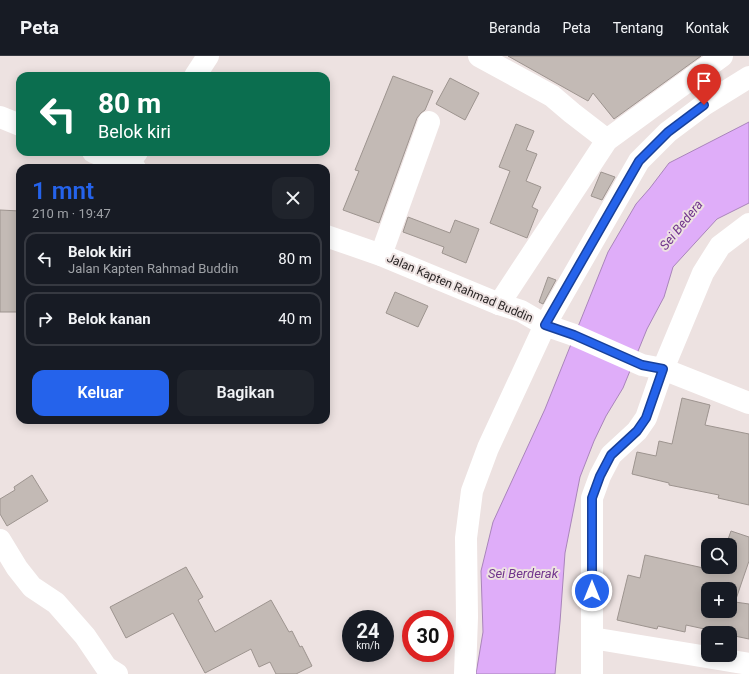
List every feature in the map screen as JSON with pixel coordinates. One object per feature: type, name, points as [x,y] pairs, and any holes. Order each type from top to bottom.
[{"type":"street","points":[[198,72],[208,56]]},
{"type":"street","points":[[479,56],[552,96],[607,140]]},
{"type":"street","points":[[499,304],[607,140],[722,56]]},
{"type":"street","points":[[465,674],[467,617],[466,538],[472,491],[488,448],[545,325],[639,161],[668,132],[704,105],[749,77]]},
{"type":"street","points":[[0,118],[16,124]]},
{"type":"street","points":[[381,255],[430,122]]},
{"type":"street","points":[[109,156],[133,162]]},
{"type":"street","points":[[592,674],[592,498],[600,476],[611,455],[637,431],[646,418],[653,367],[703,273],[720,246],[749,224]]},
{"type":"street","name":"Jalan Kapten Rahmad Buddin","points":[[330,237],[381,255],[499,304],[521,311],[545,325],[749,403]]},
{"type":"street","points":[[0,540],[17,568],[32,587],[56,604],[85,636],[106,667],[117,674]]},
{"type":"street","points":[[592,638],[749,664]]},
{"type":"water","name":"Sei Berderak","points":[[749,122],[749,203],[717,219],[673,267],[664,297],[647,329],[623,388],[606,416],[594,441],[580,477],[565,553],[555,674],[476,674],[483,632],[481,571],[493,522],[545,409],[608,252],[636,204],[669,163]]},
{"type":"building","points":[[508,56],[701,56],[614,119],[593,93],[588,101]]},
{"type":"building","points":[[393,76],[433,91],[425,110],[417,118],[379,223],[343,210],[359,171],[355,170]]},
{"type":"building","points":[[450,78],[479,93],[465,120],[436,104]]},
{"type":"building","points":[[516,124],[534,131],[526,150],[537,154],[526,181],[541,187],[532,207],[538,210],[527,238],[490,223],[510,171],[499,167]]},
{"type":"building","points":[[601,172],[615,177],[602,200],[591,196]]},
{"type":"building","points":[[0,210],[16,211],[16,312],[0,312]]},
{"type":"building","points":[[408,217],[450,233],[455,220],[479,229],[466,263],[442,253],[444,247],[403,232]]},
{"type":"building","points":[[548,277],[556,280],[543,304],[539,302]]},
{"type":"building","points":[[395,292],[428,306],[418,327],[386,313]]},
{"type":"building","points":[[682,398],[710,405],[705,425],[749,434],[749,505],[718,498],[719,495],[669,485],[669,483],[632,474],[637,452],[656,456],[659,441],[672,444]]},
{"type":"building","points":[[32,475],[48,501],[7,526],[0,514],[0,499],[15,490],[14,487]]},
{"type":"building","points":[[731,531],[749,537],[749,561],[737,596],[737,582],[701,582],[701,618],[737,618],[737,602],[749,604],[749,639],[737,636],[737,626],[701,626],[701,628],[686,625],[685,632],[658,626],[657,629],[617,620],[628,575],[640,578],[645,555],[701,567],[701,574],[737,574],[737,538],[728,538]]},
{"type":"building","points":[[186,567],[203,597],[198,600],[215,632],[271,600],[289,632],[292,631],[300,647],[302,646],[312,666],[296,674],[276,674],[270,662],[259,667],[251,649],[205,673],[173,613],[126,638],[110,607]]},
{"type":"route","points":[[592,591],[592,498],[600,476],[611,455],[637,431],[646,418],[663,369],[642,365],[574,335],[545,325],[639,161],[668,132],[704,105]]},
{"type":"water label","name":"Sei Bedera","points":[[681,225]]}]
